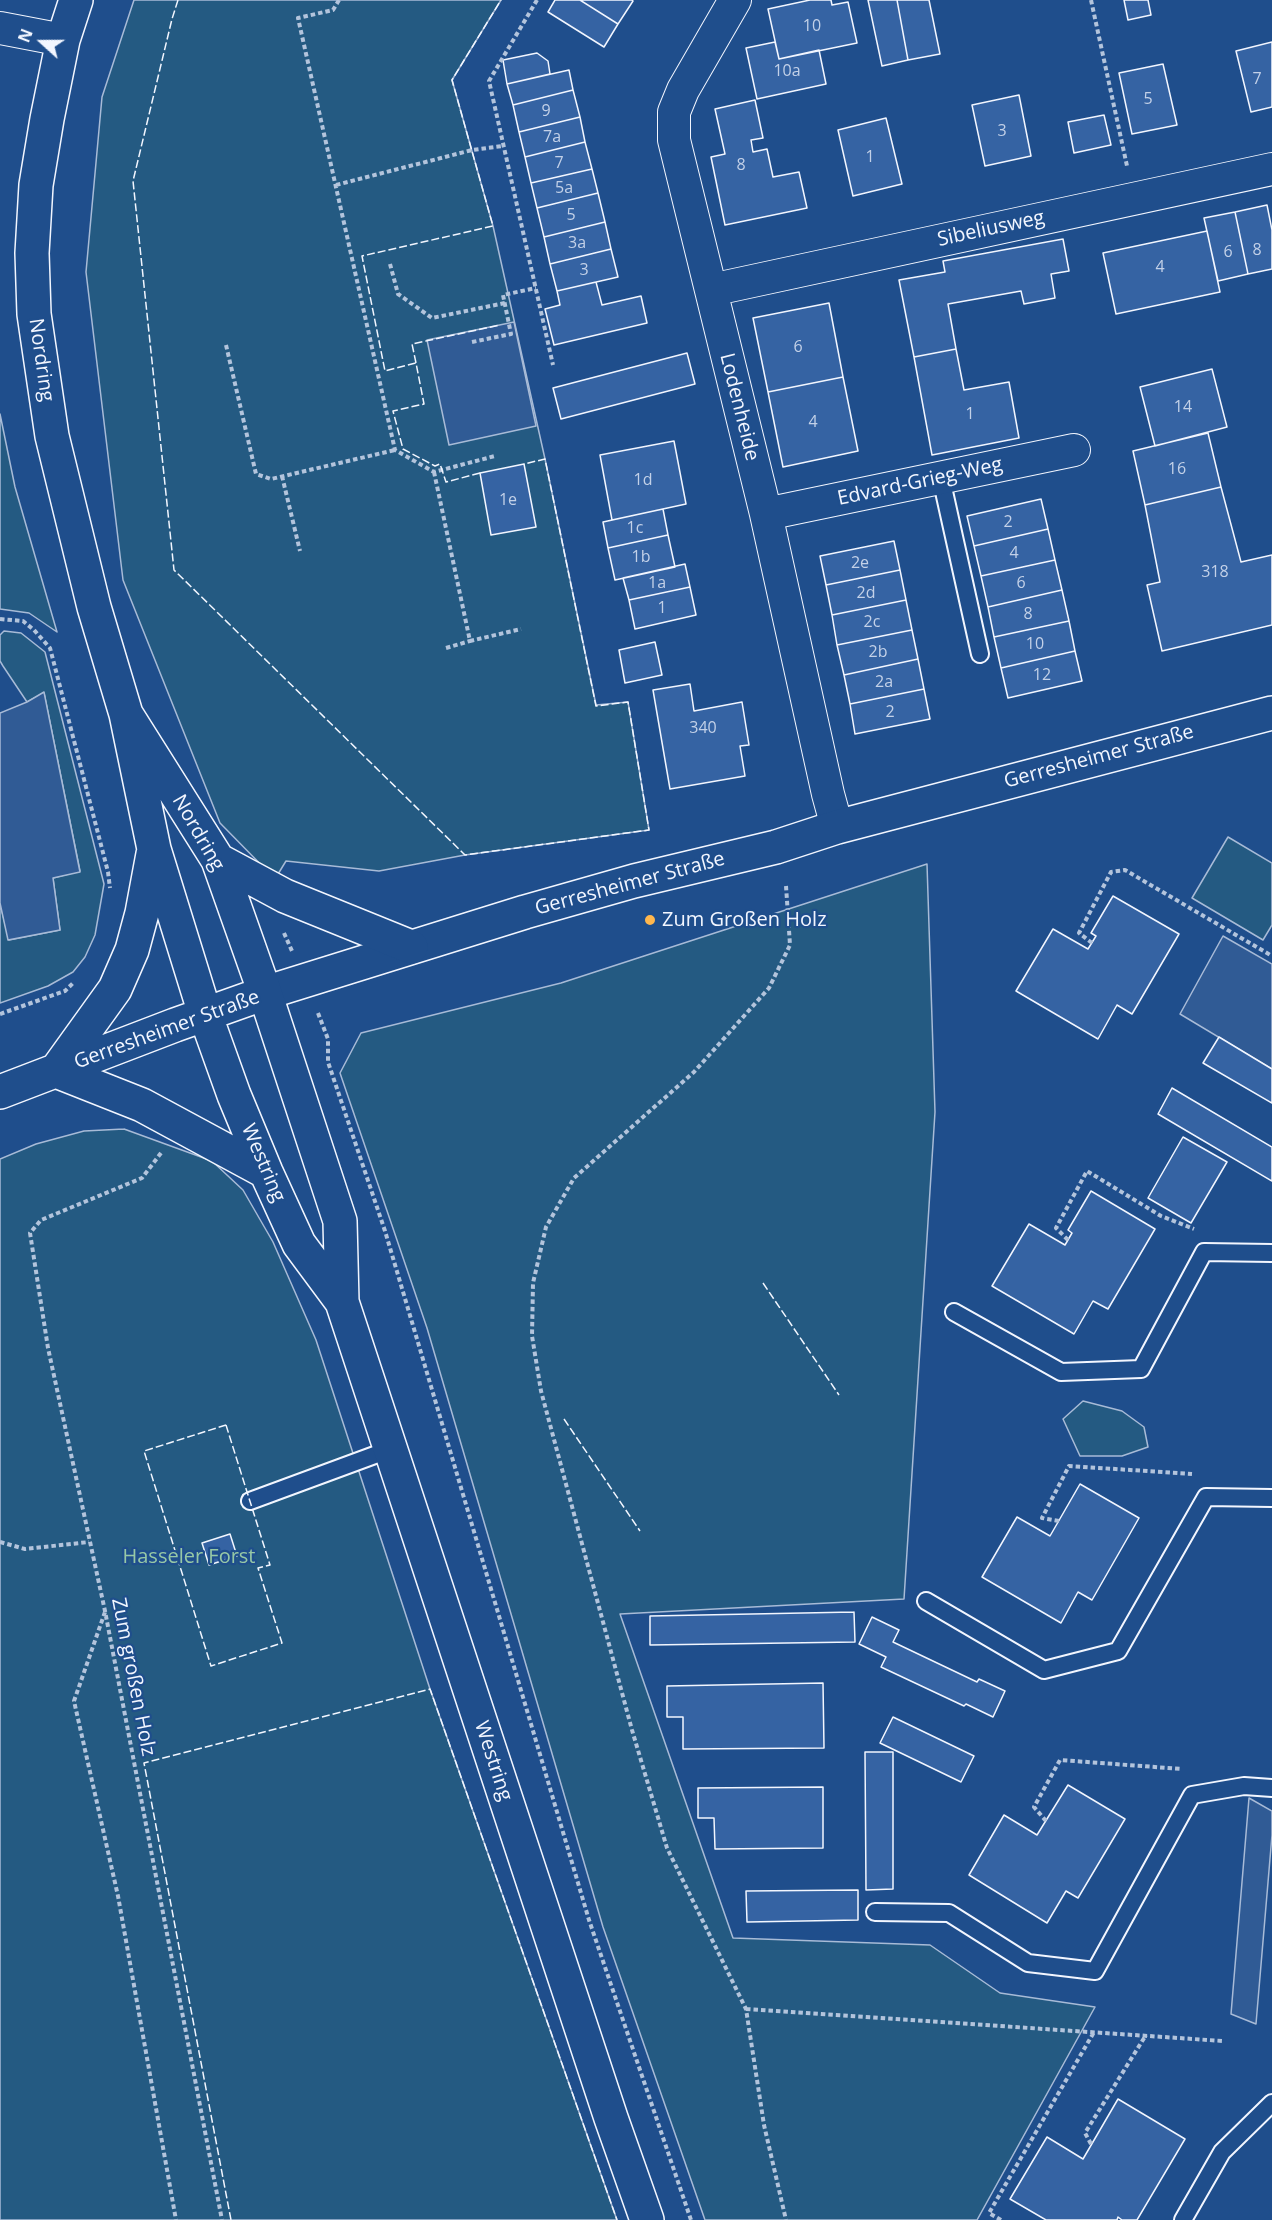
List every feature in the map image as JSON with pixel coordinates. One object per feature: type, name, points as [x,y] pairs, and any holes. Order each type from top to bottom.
[{"type":"main road","name":"Nordring","points":[[76,0],[63,40],[36,185],[32,253],[34,314],[52,436],[94,607],[126,714],[154,849],[205,1014]]},
{"type":"main road","name":"Gerresheimer Straße","points":[[0,1092],[205,1014],[411,947],[623,884],[776,847],[837,827],[1272,713]]},
{"type":"main road","name":"Nordring","points":[[126,714],[218,860],[265,993]]},
{"type":"main road","points":[[154,849],[142,914],[128,960],[115,989],[56,1071],[142,1105],[266,1172]]},
{"type":"main road","points":[[218,860],[285,896],[411,947]]},
{"type":"main road","name":"Westring","points":[[265,993],[340,1221],[342,1302],[611,2118],[647,2220]]},
{"type":"main road","name":"Westring","points":[[205,1014],[266,1172],[299,1244],[342,1302]]},
{"type":"street","name":"Lodenheide","points":[[735,0],[683,90],[674,112],[674,140],[766,514],[837,827]]},
{"type":"street","points":[[0,28],[63,40]]},
{"type":"street","name":"Sibeliusweg","points":[[711,290],[1272,169]]},
{"type":"street","name":"Edvard-Grieg-Weg","points":[[766,514],[1074,450]]},
{"type":"lane","points":[[941,478],[980,654]]},
{"type":"lane","points":[[954,1312],[1061,1372],[1141,1369],[1204,1252],[1272,1253]]},
{"type":"lane","points":[[250,1501],[391,1449]]},
{"type":"lane","points":[[926,1601],[1044,1670],[1118,1651],[1206,1497],[1272,1498]]},
{"type":"lane","points":[[874,1912],[949,1913],[1028,1963],[1095,1971],[1192,1795],[1244,1786],[1272,1788]]},
{"type":"lane","points":[[1183,2220],[1222,2152],[1272,2103]]},
{"type":"path","points":[[339,0],[333,10],[298,18],[395,450]]},
{"type":"path","points":[[537,0],[489,81],[553,365]]},
{"type":"path","points":[[1091,0],[1134,198]]},
{"type":"path","points":[[336,185],[472,150],[503,146]]},
{"type":"path","points":[[390,264],[398,294],[432,318],[505,303]]},
{"type":"path","points":[[472,342],[511,334],[503,295],[536,288]]},
{"type":"path","points":[[226,345],[256,474],[271,479],[395,450],[434,472],[495,456]]},
{"type":"path","points":[[434,472],[470,641]]},
{"type":"path","points":[[282,477],[300,551]]},
{"type":"path","points":[[0,619],[23,621],[50,648],[108,872],[110,895]]},
{"type":"path","points":[[446,648],[521,629]]},
{"type":"path","points":[[1092,943],[1079,933],[1111,873],[1125,870],[1272,956]]},
{"type":"path","points":[[786,886],[790,945],[769,988],[694,1072],[574,1178],[546,1227],[533,1283],[532,1336],[541,1391],[667,1848],[746,2009],[764,2125],[786,2220]]},
{"type":"path","points":[[0,1014],[65,991],[79,978]]},
{"type":"path","points":[[328,1039],[328,1062],[385,1231],[589,1920],[692,2220]]},
{"type":"path","name":"Zum großen Holz","points":[[166,1146],[142,1178],[41,1220],[30,1233],[48,1348],[105,1611],[222,2220]]},
{"type":"path","points":[[1068,1240],[1056,1228],[1087,1171],[1161,1216],[1199,1230]]},
{"type":"path","points":[[1059,1521],[1042,1518],[1069,1466],[1201,1474]]},
{"type":"path","points":[[0,1542],[25,1549],[89,1542]]},
{"type":"path","points":[[105,1611],[74,1701],[118,1896],[176,2220]]},
{"type":"path","points":[[1046,1821],[1034,1807],[1060,1760],[1187,1769]]},
{"type":"path","points":[[746,2009],[1223,2041]]},
{"type":"path","points":[[1001,2220],[989,2213],[1094,2032]]},
{"type":"path","points":[[1091,2144],[1085,2133],[1146,2035]]},
{"type":"green space","points":[[134,0],[501,0],[452,80],[493,226],[545,459],[596,705],[628,702],[649,830],[465,855],[379,871],[286,861],[275,879],[220,823],[123,580],[86,272],[102,97]]},
{"type":"green space","points":[[0,414],[15,487],[57,632],[29,613],[0,609]]},
{"type":"green space","points":[[4,631],[21,633],[45,652],[104,884],[95,935],[85,957],[73,972],[48,986],[0,1003],[0,903],[9,940],[60,930],[53,878],[80,871],[44,693],[27,702],[3,666],[0,661],[0,635]]},
{"type":"green space","points":[[1228,837],[1272,863],[1272,925],[1263,940],[1192,898]]},
{"type":"green space","points":[[927,864],[935,1112],[904,1599],[620,1614],[733,1938],[930,1945],[1000,1993],[1095,2007],[977,2220],[705,2220],[603,1927],[427,1328],[340,1073],[361,1033],[561,983]]},
{"type":"green space","name":"Hasseler Forst","points":[[124,1129],[212,1161],[243,1190],[273,1242],[316,1340],[430,1689],[617,2220],[0,2220],[0,1159],[36,1144],[84,1131]]},
{"type":"green space","points":[[1083,1401],[1122,1411],[1144,1427],[1148,1447],[1122,1456],[1080,1456],[1063,1419]]},
{"type":"shaded area","points":[[514,322],[536,426],[449,445],[427,340]]},
{"type":"shaded area","points":[[44,692],[80,872],[53,878],[60,930],[8,940],[0,903],[0,713]]},
{"type":"shaded area","points":[[1223,936],[1272,964],[1272,1069],[1180,1014]]},
{"type":"shaded area","points":[[1249,1798],[1272,1811],[1256,2024],[1231,2014]]},
{"type":"building","points":[[555,0],[580,0],[618,24],[604,47],[548,12]]},
{"type":"building","points":[[580,0],[632,0],[633,1],[618,24]]},
{"type":"building","points":[[810,0],[831,0],[832,5],[848,2],[857,43],[779,59],[768,9]]},
{"type":"building","points":[[868,0],[897,0],[908,60],[882,66]]},
{"type":"building","points":[[897,0],[929,0],[940,54],[908,60]]},
{"type":"building","points":[[1124,0],[1148,0],[1151,15],[1128,20]]},
{"type":"building","points":[[775,42],[779,59],[819,50],[826,84],[757,99],[746,48]]},
{"type":"building","points":[[1272,42],[1272,107],[1251,112],[1236,51]]},
{"type":"building","points":[[537,53],[548,61],[550,74],[507,84],[503,60]]},
{"type":"building","points":[[1163,64],[1177,125],[1132,134],[1119,73]]},
{"type":"building","points":[[569,70],[573,90],[513,105],[507,84]]},
{"type":"building","points":[[573,90],[580,117],[519,132],[513,105]]},
{"type":"building","points":[[1019,95],[1031,156],[985,166],[972,105]]},
{"type":"building","points":[[755,100],[763,138],[751,140],[753,152],[767,149],[773,177],[799,172],[807,208],[725,225],[711,157],[725,154],[715,109]]},
{"type":"building","points":[[1104,115],[1111,145],[1074,153],[1068,122]]},
{"type":"building","points":[[580,117],[585,142],[525,157],[519,132]]},
{"type":"building","points":[[886,118],[902,184],[853,196],[838,130]]},
{"type":"building","points":[[585,142],[592,169],[531,183],[525,157]]},
{"type":"building","points":[[592,169],[598,193],[537,208],[531,183]]},
{"type":"building","points":[[598,193],[605,222],[544,237],[537,208]]},
{"type":"building","points":[[1267,205],[1272,230],[1272,269],[1248,274],[1235,212]]},
{"type":"building","points":[[1235,212],[1248,274],[1218,281],[1204,218]]},
{"type":"building","points":[[605,222],[611,249],[550,264],[544,237]]},
{"type":"building","points":[[1207,231],[1220,292],[1116,314],[1103,253]]},
{"type":"building","points":[[1063,239],[1069,271],[1051,274],[1055,298],[1024,304],[1021,291],[948,304],[956,349],[914,357],[899,280],[945,272],[943,261]]},
{"type":"building","points":[[611,249],[618,277],[557,291],[550,264]]},
{"type":"building","points":[[596,282],[602,305],[641,296],[647,323],[554,345],[545,309],[560,305],[557,291]]},
{"type":"building","points":[[829,303],[843,377],[768,392],[753,318]]},
{"type":"building","points":[[956,349],[964,390],[1009,382],[1019,438],[932,455],[914,357]]},
{"type":"building","points":[[687,353],[695,384],[561,419],[553,388]]},
{"type":"building","points":[[1212,369],[1227,427],[1155,446],[1140,387]]},
{"type":"building","points":[[843,377],[858,451],[783,467],[768,392]]},
{"type":"building","points":[[1208,433],[1221,487],[1145,505],[1133,451]]},
{"type":"building","points":[[674,441],[686,504],[612,520],[600,455]]},
{"type":"building","points":[[524,464],[536,527],[491,535],[480,473]]},
{"type":"building","points":[[1221,487],[1241,562],[1272,555],[1272,625],[1162,651],[1147,585],[1160,582],[1145,505]]},
{"type":"building","points":[[1041,499],[1048,529],[974,546],[967,516]]},
{"type":"building","points":[[663,509],[668,535],[608,548],[603,522]]},
{"type":"building","points":[[1048,529],[1055,560],[981,576],[974,546]]},
{"type":"building","points":[[668,535],[675,567],[615,580],[608,548]]},
{"type":"building","points":[[894,541],[900,570],[826,585],[820,556]]},
{"type":"building","points":[[1055,560],[1062,590],[988,607],[981,576]]},
{"type":"building","points":[[685,564],[690,587],[629,600],[623,578]]},
{"type":"building","points":[[900,570],[906,600],[832,615],[826,585]]},
{"type":"building","points":[[690,587],[696,615],[635,629],[629,600]]},
{"type":"building","points":[[1062,590],[1069,621],[994,637],[988,607]]},
{"type":"building","points":[[906,600],[912,630],[837,645],[832,615]]},
{"type":"building","points":[[1069,621],[1075,651],[1001,668],[994,637]]},
{"type":"building","points":[[912,630],[918,659],[844,675],[837,645]]},
{"type":"building","points":[[655,642],[662,675],[625,683],[619,650]]},
{"type":"building","points":[[1075,651],[1082,681],[1008,698],[1001,668]]},
{"type":"building","points":[[918,659],[924,689],[850,704],[844,675]]},
{"type":"building","points":[[690,684],[694,711],[742,702],[749,745],[740,746],[745,776],[670,789],[653,690]]},
{"type":"building","points":[[924,689],[930,719],[855,734],[850,704]]},
{"type":"building","points":[[1113,896],[1179,934],[1132,1014],[1117,1005],[1098,1039],[1016,991],[1053,929],[1088,949],[1096,936],[1091,933]]},
{"type":"building","points":[[1219,1037],[1272,1069],[1272,1103],[1203,1063]]},
{"type":"building","points":[[1172,1088],[1272,1147],[1272,1181],[1158,1114]]},
{"type":"building","points":[[1183,1137],[1227,1162],[1191,1223],[1148,1198]]},
{"type":"building","points":[[1091,1191],[1155,1229],[1108,1309],[1093,1301],[1074,1334],[992,1286],[1029,1224],[1065,1245],[1072,1233],[1068,1230]]},
{"type":"building","points":[[1080,1484],[1139,1518],[1092,1600],[1078,1592],[1061,1623],[982,1577],[1017,1517],[1050,1536]]},
{"type":"building","points":[[230,1534],[237,1556],[209,1565],[202,1543]]},
{"type":"building","points":[[854,1612],[855,1642],[650,1645],[650,1616]]},
{"type":"building","points":[[872,1617],[899,1630],[893,1642],[977,1682],[979,1679],[1005,1691],[993,1717],[881,1667],[886,1657],[859,1644]]},
{"type":"building","points":[[823,1683],[824,1748],[683,1749],[683,1717],[667,1717],[667,1686]]},
{"type":"building","points":[[893,1717],[974,1756],[961,1782],[880,1743]]},
{"type":"building","points":[[865,1752],[893,1752],[893,1889],[866,1890]]},
{"type":"building","points":[[1068,1785],[1125,1819],[1078,1898],[1066,1891],[1047,1923],[969,1875],[1004,1815],[1037,1835]]},
{"type":"building","points":[[823,1787],[823,1848],[715,1849],[714,1818],[698,1818],[698,1788]]},
{"type":"building","points":[[858,1890],[858,1920],[747,1922],[746,1891]]},
{"type":"building","points":[[1118,2099],[1185,2139],[1137,2220],[1122,2220],[1118,2217],[1117,2220],[1046,2220],[1010,2199],[1047,2137],[1083,2159]]},
{"type":"fence","points":[[178,0],[133,181],[174,570],[465,855],[649,830],[628,702],[596,706],[545,459],[524,464]]},
{"type":"fence","points":[[480,473],[446,482],[440,464],[435,466],[403,449],[393,411],[424,404],[416,363],[385,371],[362,256],[493,226],[452,80],[501,0]]},
{"type":"fence","points":[[416,363],[412,344],[500,325]]},
{"type":"fence","points":[[763,1283],[839,1395]]},
{"type":"fence","points":[[564,1419],[640,1531]]},
{"type":"fence","points":[[226,1425],[270,1565],[258,1568],[282,1643],[211,1666],[144,1451],[226,1425]]},
{"type":"fence","points":[[231,2220],[144,1763],[430,1689],[617,2220]]},
{"type":"place","name":"Zum Großen Holz","points":[[650,920]]}]
